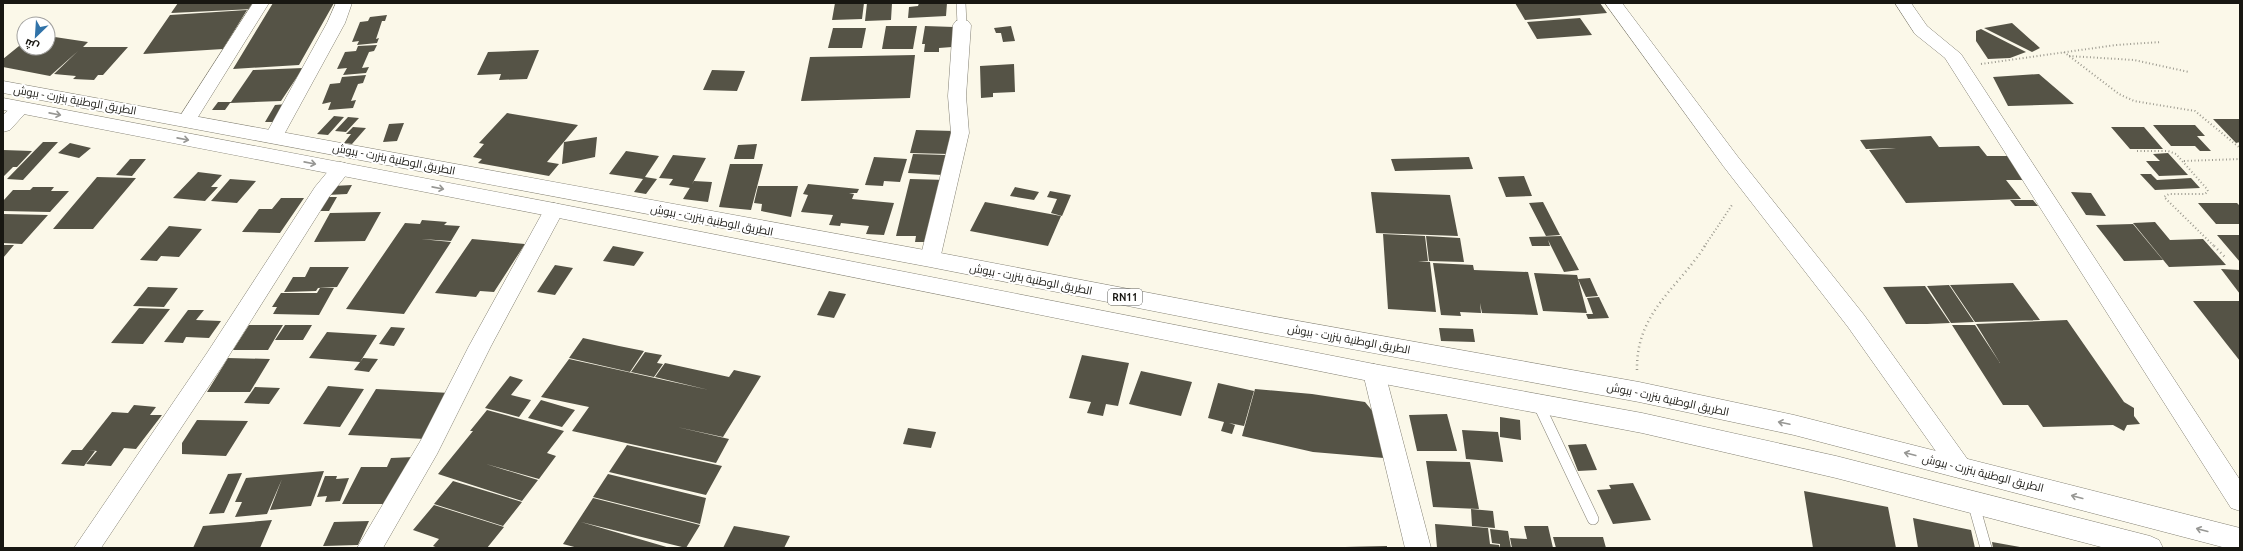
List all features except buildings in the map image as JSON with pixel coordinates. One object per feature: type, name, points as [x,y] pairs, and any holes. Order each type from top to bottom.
[{"type":"main road","name":"الطريق الوطنية بنزرت - ببوش","points":[[3,87],[274,136],[813,239],[930,259],[1265,324],[1639,392],[1794,425],[2240,540]]},
{"type":"main road","name":"الطريق الوطنية بنزرت - ببوش","points":[[12,106],[554,210],[1374,373],[1650,424],[1836,467],[2150,548]]},
{"type":"street","points":[[186,120],[261,3]]},
{"type":"street","points":[[274,136],[336,24],[344,3]]},
{"type":"street","points":[[1612,3],[1731,162],[1856,321],[1960,467]]},
{"type":"street","points":[[1903,3],[1921,30],[1952,54],[2240,501]]},
{"type":"street","points":[[930,259],[960,133],[957,96],[962,25]]},
{"type":"street","points":[[3,126],[12,106]]},
{"type":"street","points":[[87,548],[215,359],[322,192],[341,169]]},
{"type":"street","points":[[370,548],[429,447],[480,346],[554,210]]},
{"type":"street","points":[[1374,373],[1418,548]]},
{"type":"lane","points":[[961,3],[962,25]]},
{"type":"lane","points":[[1538,403],[1593,520]]},
{"type":"lane","points":[[1973,502],[1986,548]]},
{"type":"path","points":[[1960,66],[2024,60],[2064,52],[2134,43],[2161,42]]},
{"type":"path","points":[[2064,52],[2119,94],[2129,99],[2195,111],[2240,148]]},
{"type":"path","points":[[2069,56],[2127,60],[2189,72]]},
{"type":"path","points":[[2137,151],[2172,152],[2184,161],[2208,191],[2205,194],[2169,194],[2164,197],[2165,200],[2226,258]]},
{"type":"path","points":[[2184,161],[2240,159]]},
{"type":"path","points":[[1639,392],[1636,356],[1644,329],[1663,297],[1697,258],[1716,226],[1732,205]]}]
